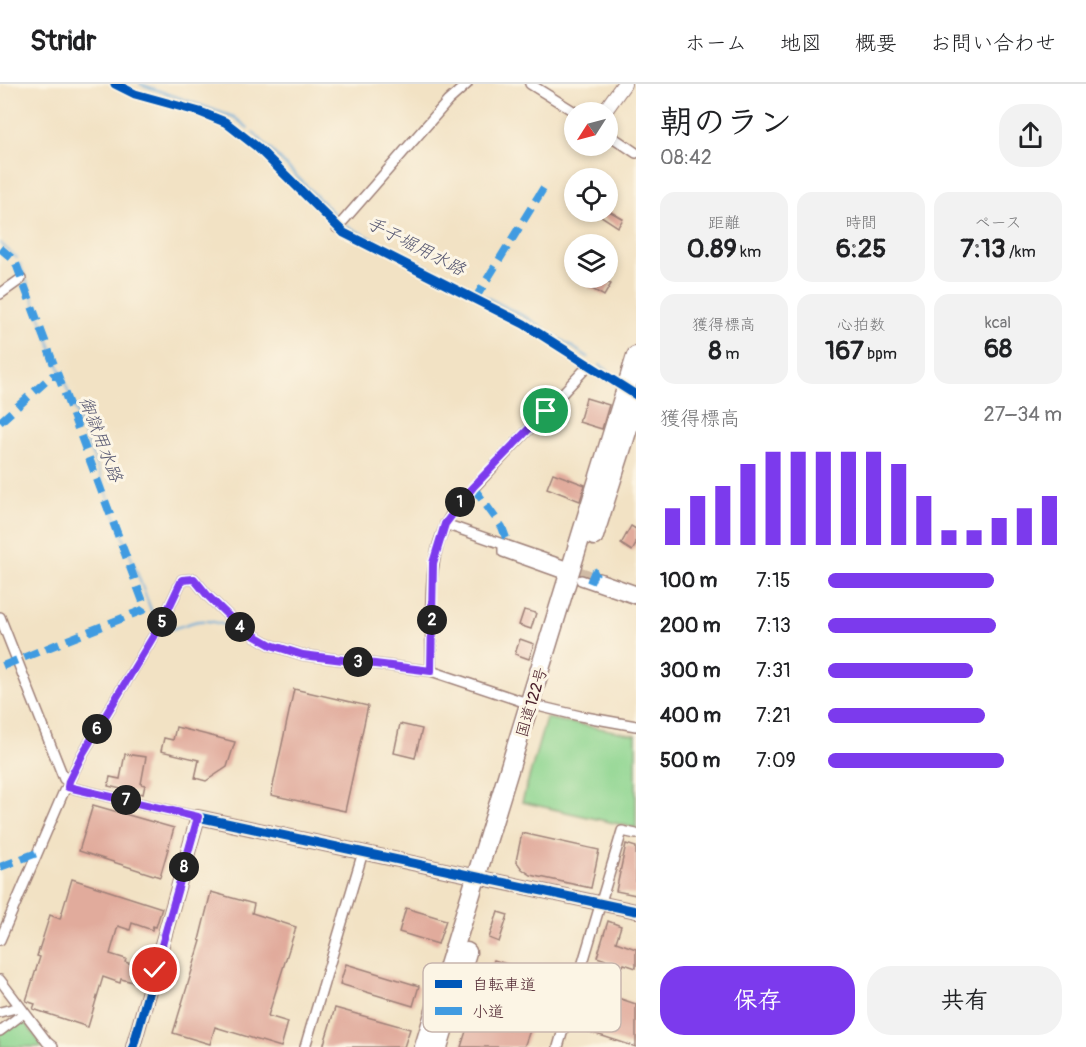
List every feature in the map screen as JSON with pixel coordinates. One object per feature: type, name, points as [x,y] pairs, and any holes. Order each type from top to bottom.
[{"type":"highway","name":"国道122号","points":[[460,963],[483,879],[536,705],[571,574],[633,396],[636,356]]},
{"type":"highway","name":"国道122号","points":[[454,963],[483,879]]},
{"type":"highway","name":"国道122号","points":[[424,1047],[429,1032]]},
{"type":"highway","name":"国道122号","points":[[438,1047],[442,1032]]},
{"type":"street","points":[[115,84],[135,94],[216,118],[235,128],[257,147],[337,228],[368,246],[524,324],[633,396]]},
{"type":"street","points":[[337,228],[448,101],[467,84]]},
{"type":"street","points":[[530,84],[564,106]]},
{"type":"street","points":[[611,102],[624,84]]},
{"type":"street","points":[[618,141],[636,153]]},
{"type":"street","points":[[0,294],[21,279]]},
{"type":"street","points":[[431,671],[433,563],[445,524],[473,487],[588,366]]},
{"type":"street","points":[[445,524],[503,545],[503,552],[571,574],[636,599]]},
{"type":"street","points":[[599,578],[636,591]]},
{"type":"street","points":[[0,940],[64,791],[83,753],[162,622],[182,580],[194,579],[241,628],[271,645],[303,655],[431,671],[536,705],[579,716],[636,726]]},
{"type":"street","points":[[0,617],[64,778],[69,784],[198,817],[636,911]]},
{"type":"street","points":[[133,1047],[198,817]]},
{"type":"street","points":[[583,963],[622,831],[636,834]]},
{"type":"street","points":[[304,1047],[363,852]]},
{"type":"street","points":[[0,980],[46,1042],[53,1047]]},
{"type":"street","points":[[0,1012],[22,1010]]},
{"type":"street","points":[[0,1031],[22,1010]]},
{"type":"street","points":[[558,1047],[562,1032]]},
{"type":"green space","points":[[546,718],[636,735],[636,828],[522,802]]},
{"type":"green space","points":[[21,1017],[45,1047],[0,1047],[0,1033]]},
{"type":"building","points":[[618,216],[623,219],[618,227],[610,222],[618,222]]},
{"type":"building","points":[[591,288],[609,288],[604,296]]},
{"type":"building","points":[[586,398],[609,405],[602,429],[579,422]]},
{"type":"building","points":[[553,473],[585,485],[580,501],[547,488]]},
{"type":"building","points":[[631,526],[636,529],[636,544],[632,551],[621,544]]},
{"type":"building","points":[[524,610],[536,613],[531,629],[519,625]]},
{"type":"building","points":[[520,639],[534,644],[529,659],[515,654]]},
{"type":"building","points":[[294,689],[368,706],[345,811],[271,795]]},
{"type":"building","points":[[400,724],[422,729],[415,758],[394,753]]},
{"type":"building","points":[[176,727],[235,742],[227,767],[206,781],[195,778],[199,760],[161,751],[164,738],[173,740]]},
{"type":"building","points":[[125,754],[146,757],[141,784],[145,785],[143,794],[108,786],[110,777],[120,779]]},
{"type":"building","points":[[93,805],[174,828],[160,877],[79,851]]},
{"type":"building","points":[[522,833],[599,850],[591,888],[531,875],[522,869],[516,861]]},
{"type":"building","points":[[626,844],[636,847],[636,895],[616,891]]},
{"type":"building","points":[[72,879],[162,908],[156,927],[153,926],[152,930],[132,923],[130,930],[118,926],[110,954],[138,966],[133,982],[121,979],[120,983],[103,977],[88,1027],[33,1009],[35,1004],[26,1001],[50,915],[60,919]]},
{"type":"building","points":[[211,892],[254,904],[252,913],[296,927],[268,1016],[288,1022],[281,1047],[215,1027],[210,1044],[173,1033],[201,941],[199,940]]},
{"type":"building","points":[[406,908],[446,920],[438,944],[399,932]]},
{"type":"building","points":[[498,912],[508,915],[499,942],[489,938]]},
{"type":"building","points":[[608,921],[621,926],[616,942],[636,949],[636,968],[624,964],[623,966],[621,963],[597,957]]},
{"type":"building","points":[[346,964],[419,986],[413,1006],[340,984]]},
{"type":"building","points":[[621,999],[636,1004],[636,1047],[590,1032],[621,1032]]},
{"type":"building","points":[[335,1008],[410,1029],[404,1047],[323,1047]]},
{"type":"building","points":[[466,1032],[529,1032],[524,1047],[461,1047]]},
{"type":"waterway","name":"手子堀用水路","points":[[140,84],[234,117],[248,128]]},
{"type":"waterway","name":"手子堀用水路","points":[[253,132],[337,217]]},
{"type":"waterway","name":"手子堀用水路","points":[[347,226],[473,290]]},
{"type":"waterway","name":"御獄用水路","points":[[0,243],[17,258]]},
{"type":"waterway","name":"御獄用水路","points":[[20,264],[156,623]]},
{"type":"waterway","name":"手子堀用水路","points":[[484,296],[529,319],[588,357]]},
{"type":"waterway","name":"手子堀用水路","points":[[600,365],[609,371]]},
{"type":"waterway","name":"御獄用水路","points":[[165,630],[195,622],[209,621],[238,631]]},
{"type":"waterway","name":"御獄用水路","points":[[554,715],[562,716]]},
{"type":"tunnel","points":[[568,567],[599,578]]},
{"type":"marked path","points":[[475,299],[546,184]]},
{"type":"marked path","points":[[0,248],[15,261],[145,607],[143,610],[0,667]]},
{"type":"marked path","points":[[0,422],[52,376],[58,376]]},
{"type":"marked path","points":[[473,487],[502,527],[506,538]]},
{"type":"marked path","points":[[590,583],[594,573],[600,570]]},
{"type":"marked path","points":[[0,867],[37,853]]},
{"type":"cycle path","points":[[115,84],[135,94],[200,112],[225,122],[257,147],[344,233],[524,324],[636,395]]},
{"type":"cycle path","points":[[133,1047],[198,817],[636,911]]},
{"type":"route","points":[[155,970],[198,817],[68,787],[83,753],[162,622],[182,580],[194,579],[241,628],[271,645],[303,655],[431,671],[433,563],[440,535],[456,507],[473,487],[546,411]]}]
